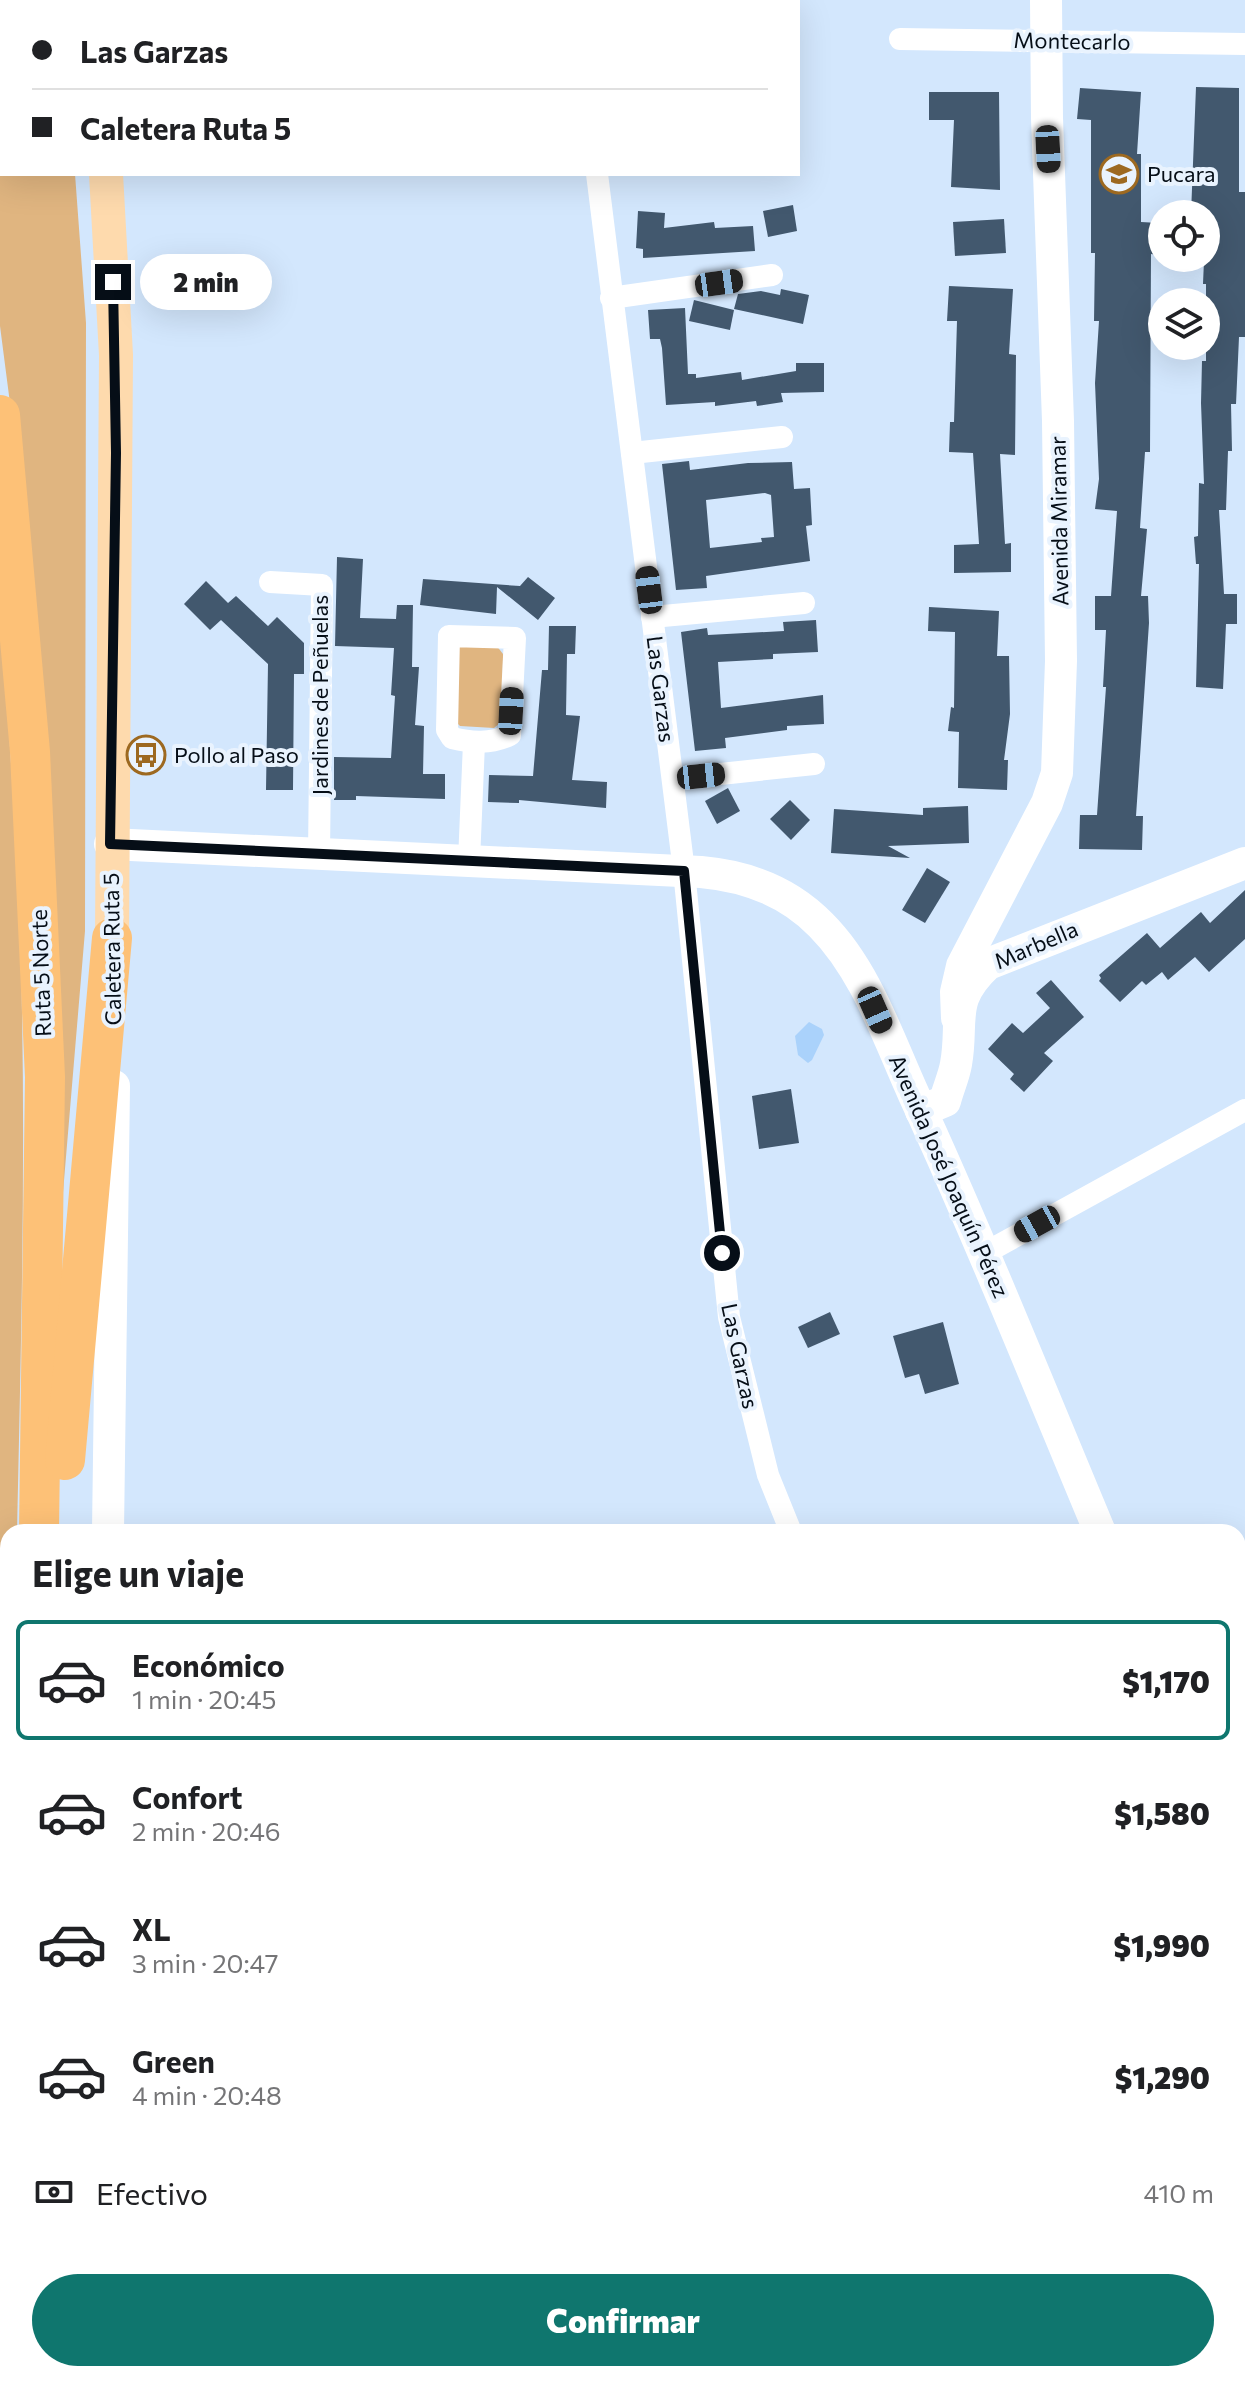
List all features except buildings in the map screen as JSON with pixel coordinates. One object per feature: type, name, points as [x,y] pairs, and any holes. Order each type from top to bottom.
[{"type":"highway","name":"Ruta 5 Norte","points":[[0,415],[30,752],[45,1077],[39,1524]]},
{"type":"highway","points":[[60,1524],[112,938]]},
{"type":"main road","name":"Caletera Ruta 5","points":[[106,176],[116,355],[110,844],[112,938]]},
{"type":"street","name":"Avenida Miramar","points":[[957,1018],[956,992],[962,966],[1047,803],[1057,773],[1061,661],[1058,406],[1046,0]]},
{"type":"street","name":"Montecarlo","points":[[900,39],[1245,44]]},
{"type":"street","name":"Las Garzas","points":[[597,176],[684,871],[729,1317],[768,1475],[788,1524]]},
{"type":"street","points":[[611,298],[772,275]]},
{"type":"street","points":[[632,453],[782,437]]},
{"type":"street","name":"Jardines de Peñuelas","points":[[270,582],[322,585],[319,855]]},
{"type":"street","points":[[652,617],[804,603]]},
{"type":"street","points":[[449,636],[515,638],[510,735],[500,740],[474,743],[452,738],[447,730],[449,636]]},
{"type":"street","points":[[469,861],[474,743]]},
{"type":"street","points":[[673,779],[814,764]]},
{"type":"street","name":"Avenida José Joaquín Pérez","points":[[110,844],[718,873],[751,881],[796,904],[820,924],[841,949],[863,987],[985,1253],[1097,1524]]},
{"type":"street","name":"Marbella","points":[[921,1111],[945,1101],[956,1063],[957,1018],[967,990],[988,964],[1245,863]]},
{"type":"street","name":"Caletera Ruta 5","points":[[108,1524],[115,1134],[112,938]]},
{"type":"street","points":[[985,1253],[1245,1110]]},
{"type":"shaded area","points":[[0,176],[75,176],[86,323],[85,931],[58,1252],[22,496],[0,326]]},
{"type":"shaded area","points":[[0,592],[19,921],[23,1109],[17,1524],[0,1524]]},
{"type":"shaded area","points":[[463,644],[496,645],[503,654],[502,721],[494,728],[460,726],[452,718],[455,650]]},
{"type":"water","points":[[809,1022],[822,1029],[824,1035],[808,1063],[798,1055],[795,1036]]},
{"type":"place","name":"Pucara","points":[[1119,174]]},
{"type":"place","name":"Pollo al Paso","points":[[146,755]]},
{"type":"route","points":[[113,282],[116,453],[110,844],[684,871],[722,1253]]}]
